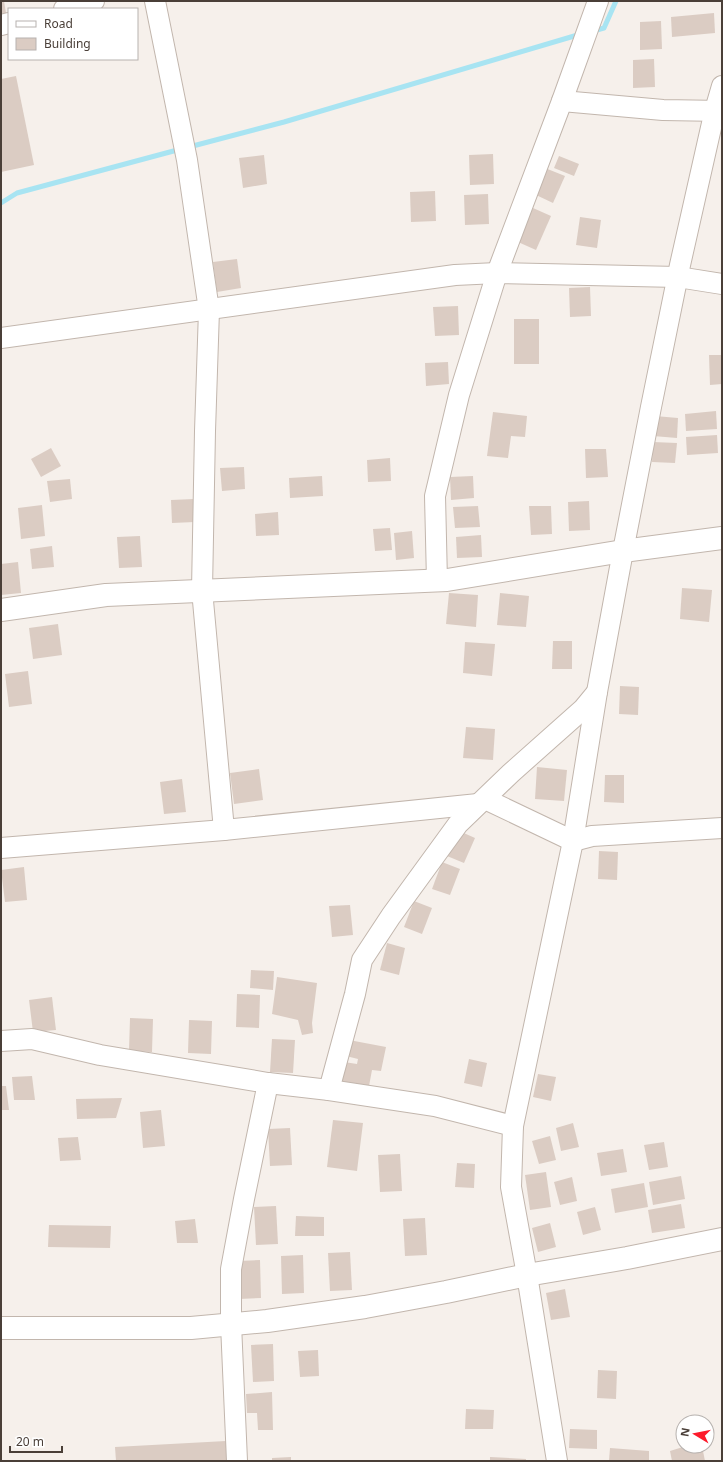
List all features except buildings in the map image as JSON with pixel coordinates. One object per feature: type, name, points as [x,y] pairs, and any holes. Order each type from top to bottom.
[{"type":"street","points":[[68,8],[94,1]]},
{"type":"street","points":[[155,1],[183,137],[209,310],[202,590],[224,830]]},
{"type":"street","points":[[437,581],[435,496],[459,395],[497,273],[598,1]]},
{"type":"street","points":[[557,1461],[527,1275],[511,1187],[513,1126],[573,841],[597,692],[623,551],[678,277],[718,110],[722,86]]},
{"type":"street","points":[[562,101],[664,110],[718,110]]},
{"type":"street","points":[[1,338],[455,275],[497,273],[678,277],[722,284]]},
{"type":"street","points":[[1,610],[106,595],[437,581],[623,551],[722,538]]},
{"type":"street","points":[[329,1090],[355,994],[362,960],[391,916],[458,824],[511,772],[583,709],[597,692]]},
{"type":"street","points":[[1,848],[224,830],[481,802],[573,841],[592,836],[722,828]]},
{"type":"street","points":[[1,1041],[32,1039],[100,1054],[268,1083],[329,1090],[435,1106],[513,1126]]},
{"type":"street","points":[[237,1461],[231,1324],[231,1269],[268,1083]]},
{"type":"street","points":[[1,1328],[191,1328],[267,1321],[358,1308],[722,1239]]},
{"type":"waterway","points":[[593,31],[604,28],[616,1]]},
{"type":"waterway","points":[[189,147],[284,122],[581,34]]},
{"type":"waterway","points":[[1,203],[17,193],[181,149]]}]
